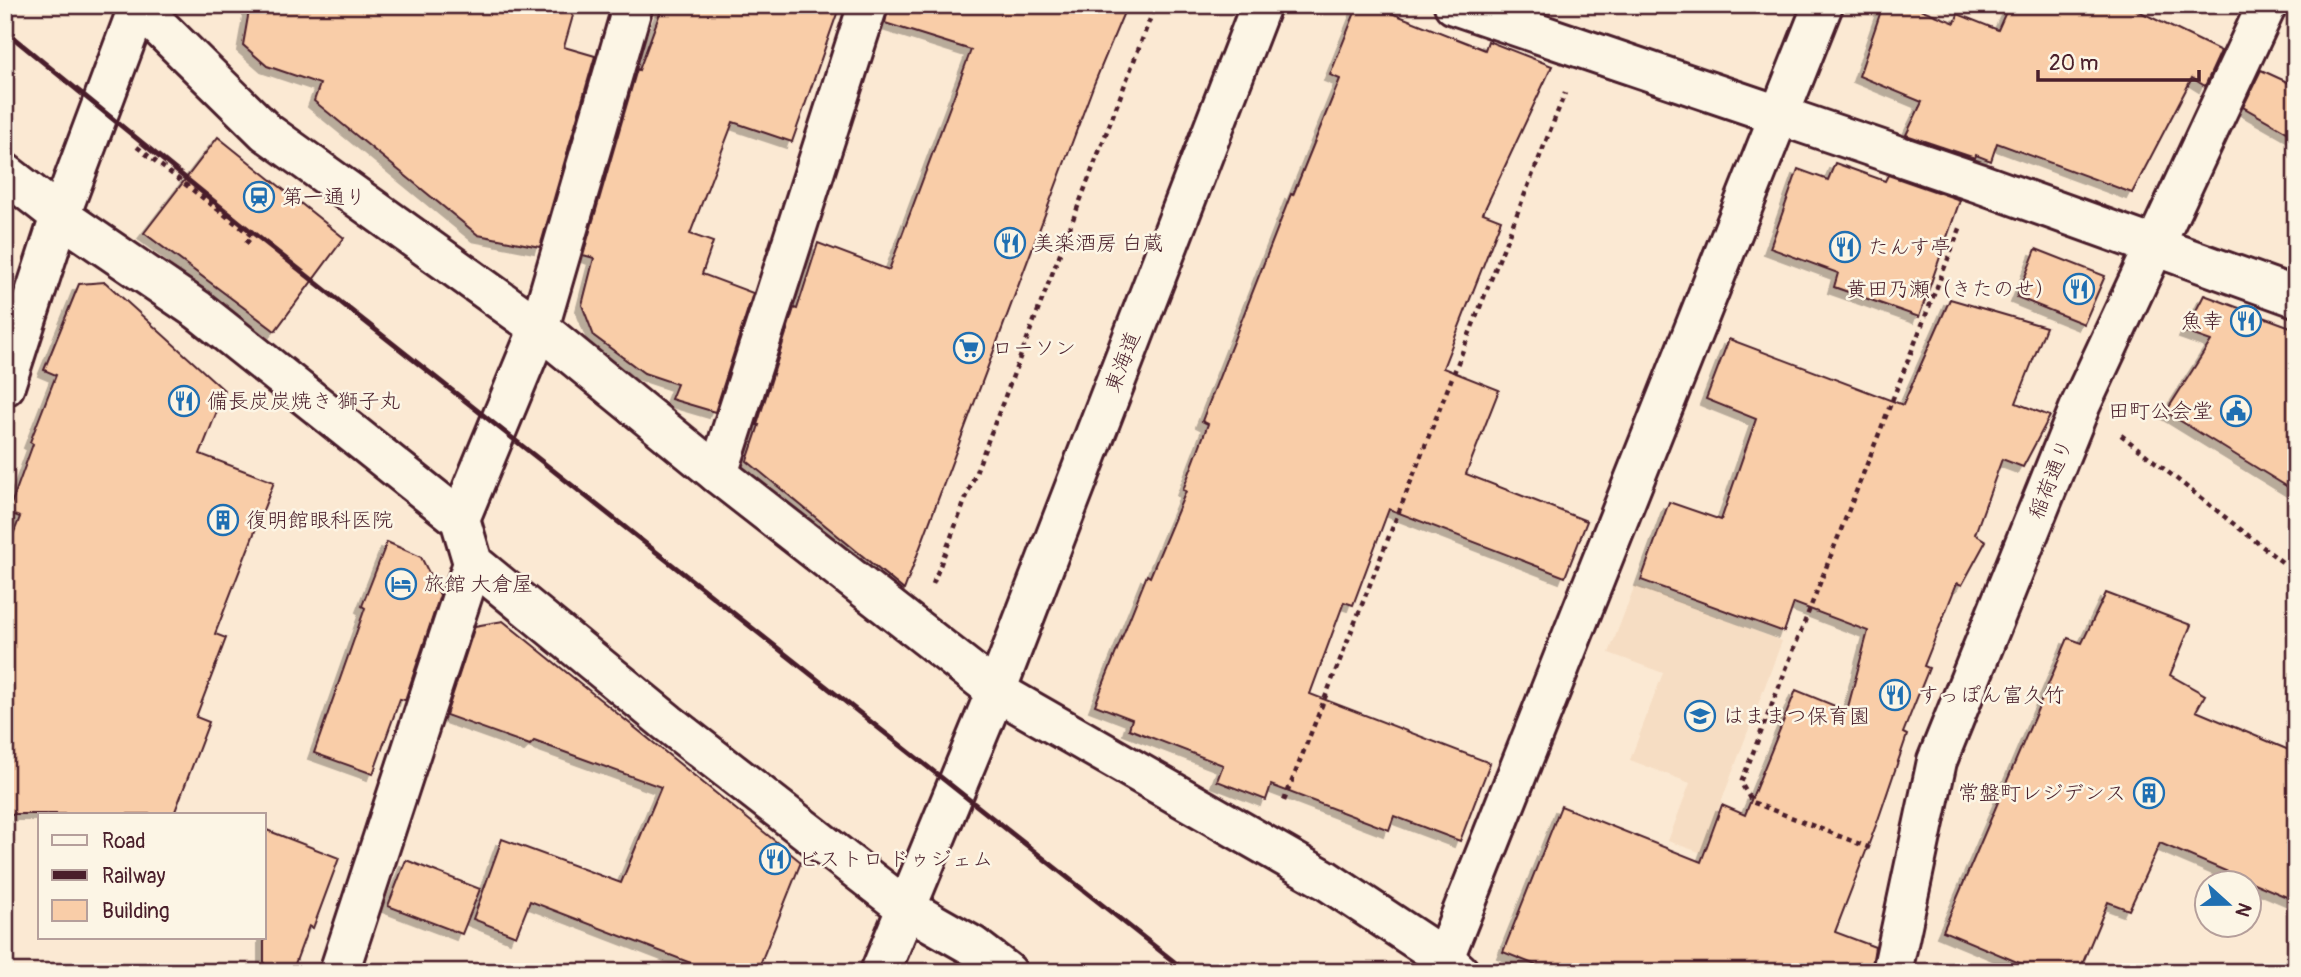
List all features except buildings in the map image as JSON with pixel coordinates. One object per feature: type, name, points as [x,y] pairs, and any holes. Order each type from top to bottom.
[{"type":"main road","points":[[460,519],[539,328],[633,5]]},
{"type":"main road","points":[[718,474],[868,5]]},
{"type":"main road","points":[[1454,5],[1979,183],[2296,297]]},
{"type":"main road","points":[[5,386],[60,216],[138,6],[266,132],[539,328],[718,474],[990,704],[1326,880],[1452,965],[1823,5]]},
{"type":"main road","name":"稲荷通り","points":[[1892,972],[1937,761],[2081,404],[2267,5]]},
{"type":"main road","name":"東海道","points":[[912,893],[990,704],[1257,6]]},
{"type":"main road","points":[[5,173],[60,216],[198,310],[460,519],[473,562],[668,723],[912,893],[1007,972]]},
{"type":"main road","points":[[339,972],[473,562]]},
{"type":"main road","points":[[880,972],[912,893]]},
{"type":"path","points":[[933,584],[1155,6]]},
{"type":"path","points":[[1282,808],[1565,93]]},
{"type":"path","points":[[97,115],[252,236],[245,245]]},
{"type":"path","points":[[1914,865],[1752,802],[1741,783],[1979,183]]},
{"type":"path","points":[[2081,404],[2281,562]]},
{"type":"shaded area","name":"はままつ保育園","points":[[1635,585],[1782,641],[1702,853],[1668,841],[1690,783],[1630,760],[1663,673],[1609,653]]},
{"type":"railway","points":[[5,31],[238,221],[1187,972]]},
{"type":"place","name":"第一通り","points":[[259,197]]},
{"type":"place","name":"美楽酒房 白蔵","points":[[1010,243]]},
{"type":"place","name":"たんす亭","points":[[1845,247]]},
{"type":"place","name":"黄田乃瀬（きたのせ）","points":[[2079,289]]},
{"type":"place","name":"魚幸","points":[[2246,321]]},
{"type":"place","name":"ローソン","points":[[969,348]]},
{"type":"place","name":"備長炭炭焼き 獅子丸","points":[[184,401]]},
{"type":"place","name":"田町公会堂","points":[[2236,411]]},
{"type":"place","name":"復明館眼科医院","points":[[223,520]]},
{"type":"place","name":"旅館 大倉屋","points":[[401,584]]},
{"type":"place","name":"すっぽん富久竹","points":[[1895,695]]},
{"type":"place","name":"はままつ保育園","points":[[1700,716]]},
{"type":"place","name":"常盤町レジデンス","points":[[2149,793]]},
{"type":"place","name":"ビストロ ドゥジェム","points":[[775,859]]}]
